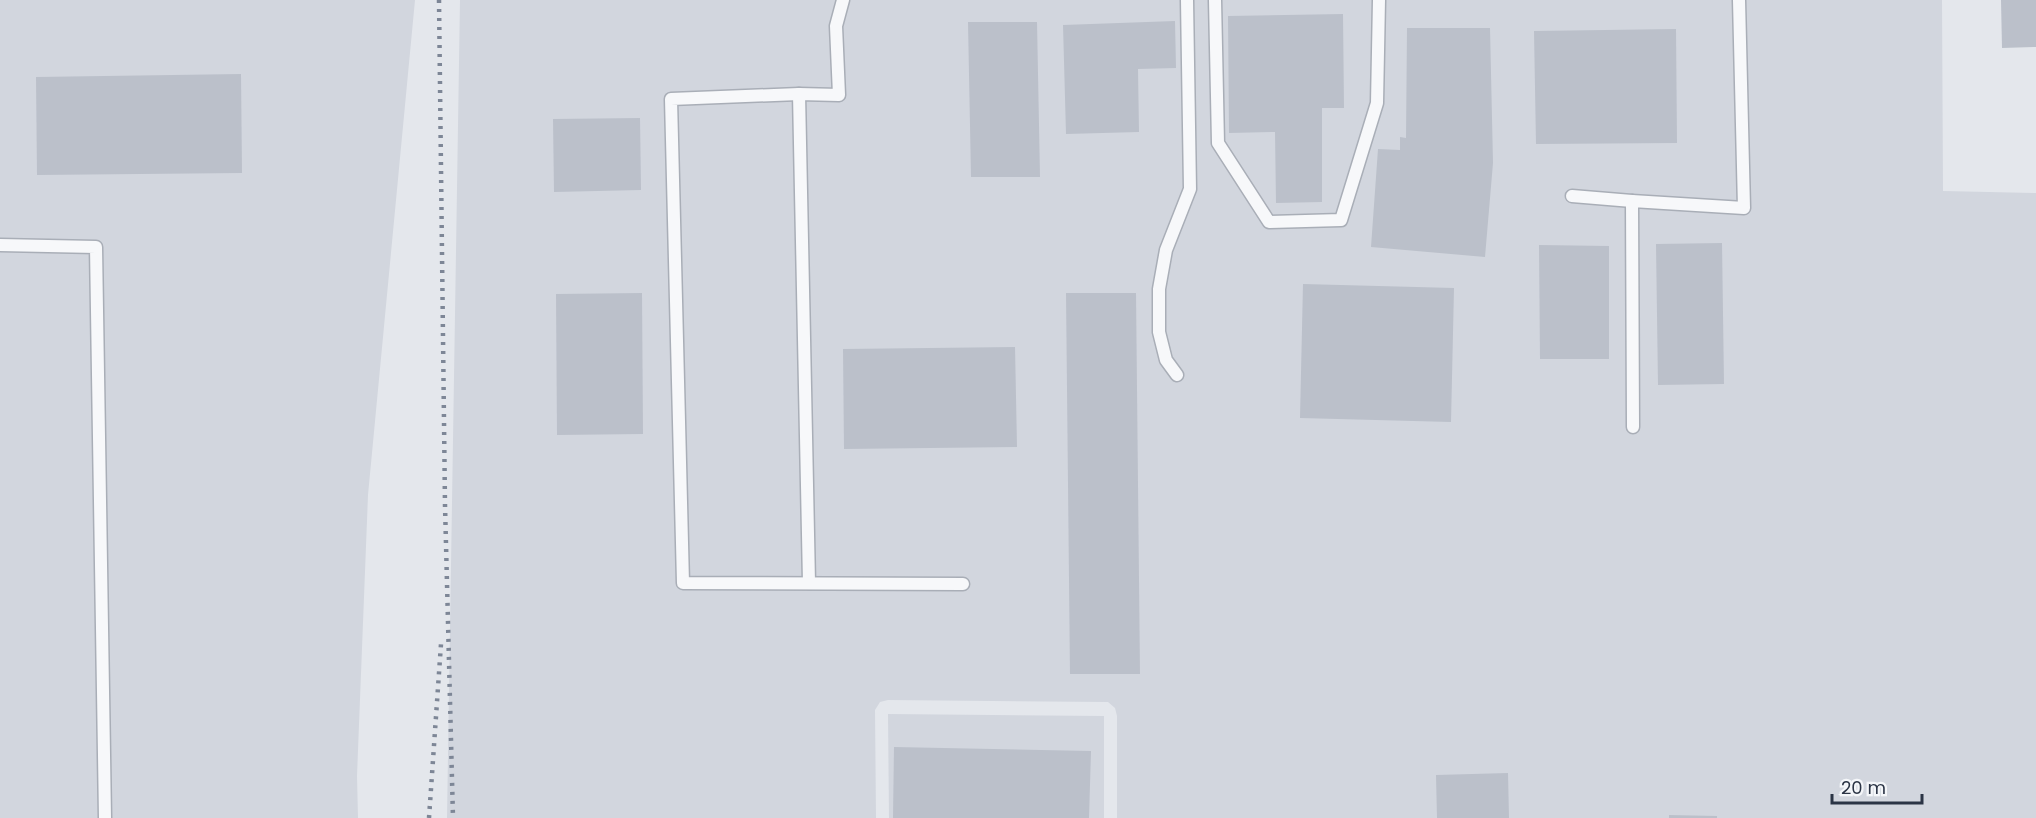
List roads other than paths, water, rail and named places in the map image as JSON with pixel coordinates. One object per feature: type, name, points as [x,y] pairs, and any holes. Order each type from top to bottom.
[{"type":"lane","points":[[843,0],[836,26],[839,95],[799,94],[671,99],[683,583],[963,584]]},
{"type":"lane","points":[[1177,375],[1166,360],[1159,332],[1159,289],[1166,250],[1190,189],[1187,0]]},
{"type":"lane","points":[[1215,0],[1218,143],[1269,222],[1341,219],[1377,103],[1379,0]]},
{"type":"lane","points":[[1572,196],[1744,208],[1740,0]]},
{"type":"lane","points":[[799,94],[809,583]]},
{"type":"lane","points":[[1632,201],[1633,427]]},
{"type":"lane","points":[[0,245],[96,247],[105,818]]},
{"type":"railway","points":[[439,0],[445,505],[453,818]]},
{"type":"railway","points":[[429,818],[441,644]]}]
